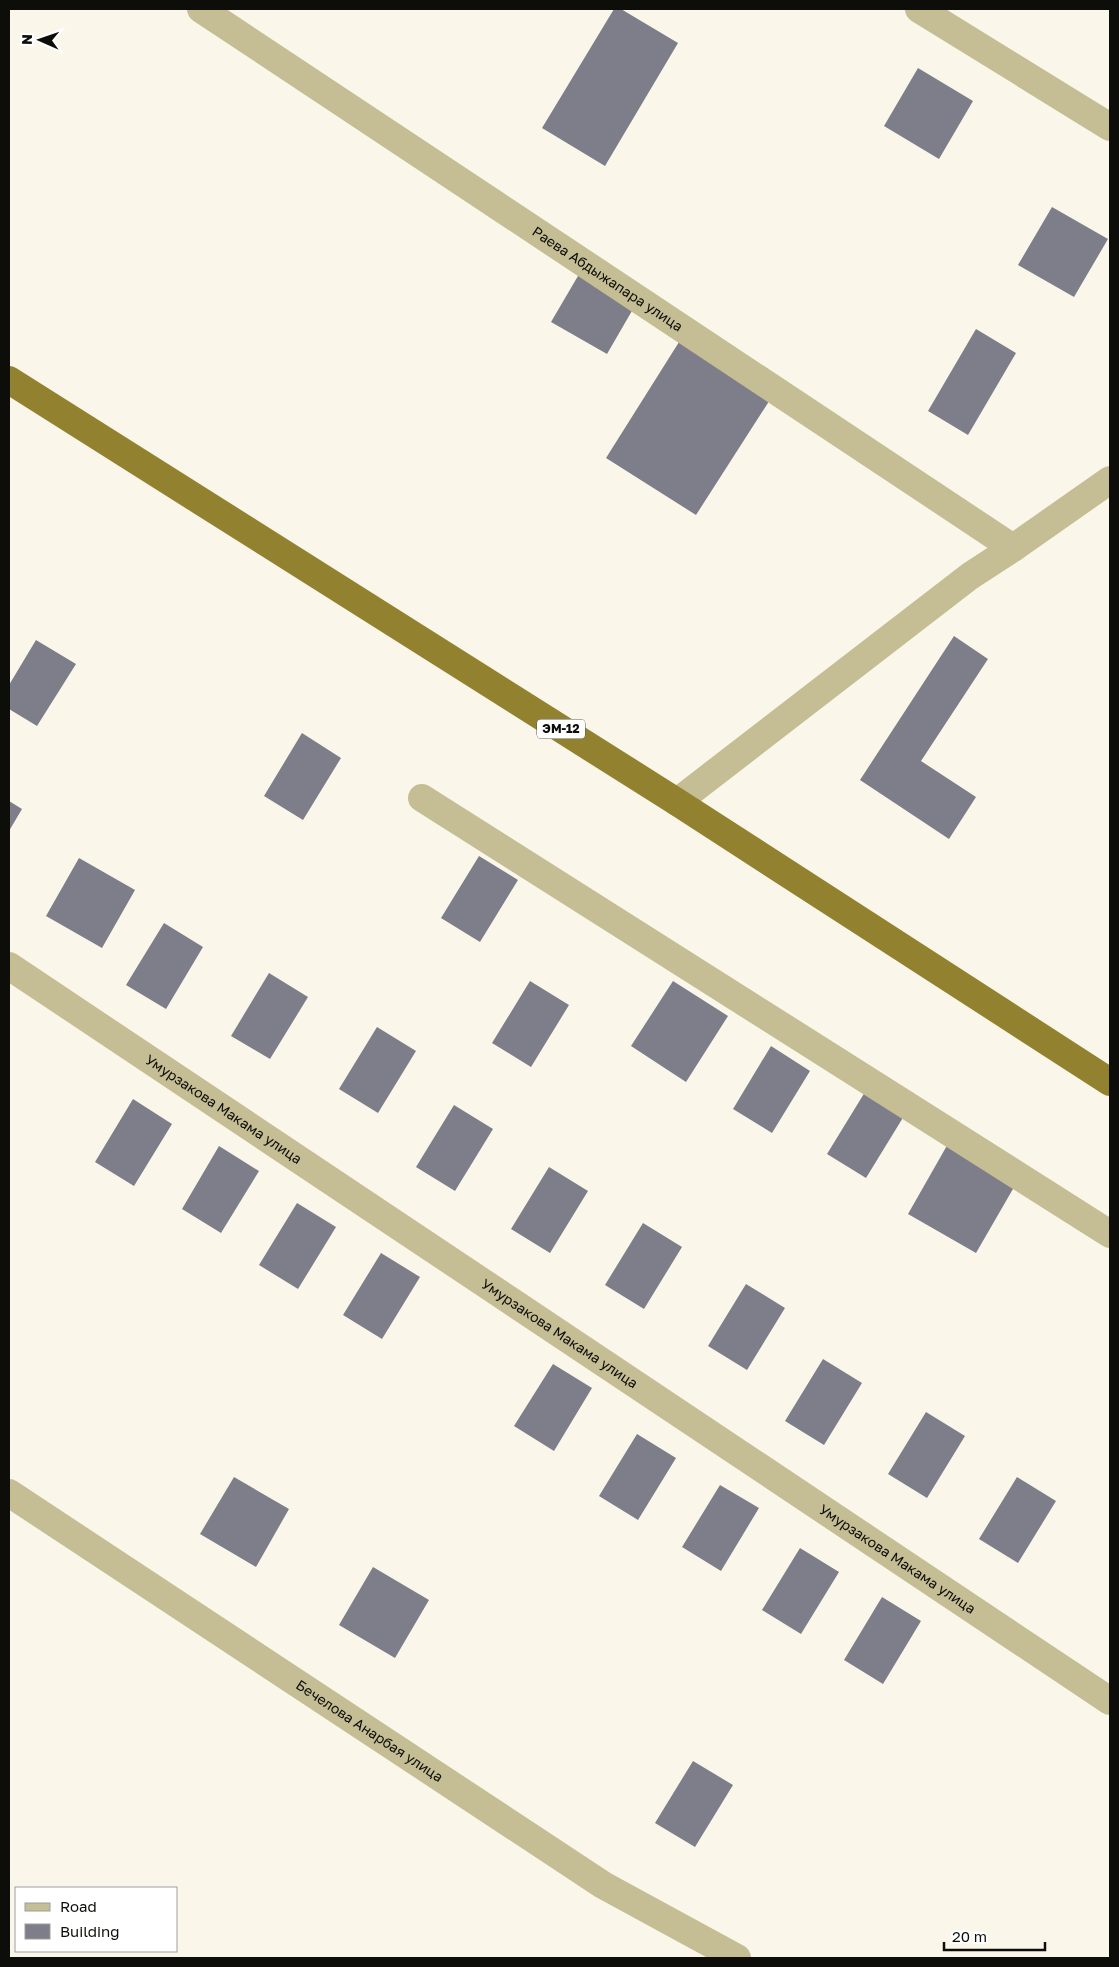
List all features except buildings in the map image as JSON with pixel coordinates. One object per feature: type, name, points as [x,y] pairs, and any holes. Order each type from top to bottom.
[{"type":"highway","name":"ЭМ-12","points":[[9,380],[677,802],[1110,1082]]},
{"type":"street","name":"Раева Абдыжапара улица","points":[[201,9],[1013,548]]},
{"type":"street","points":[[919,9],[1110,127]]},
{"type":"street","points":[[677,802],[970,576],[1110,480]]},
{"type":"street","points":[[422,798],[1110,1234]]},
{"type":"street","name":"Умурзакова Макама улица","points":[[9,966],[1110,1701]]},
{"type":"street","name":"Бечелова Анарбая улица","points":[[9,1493],[604,1885],[737,1958]]}]
